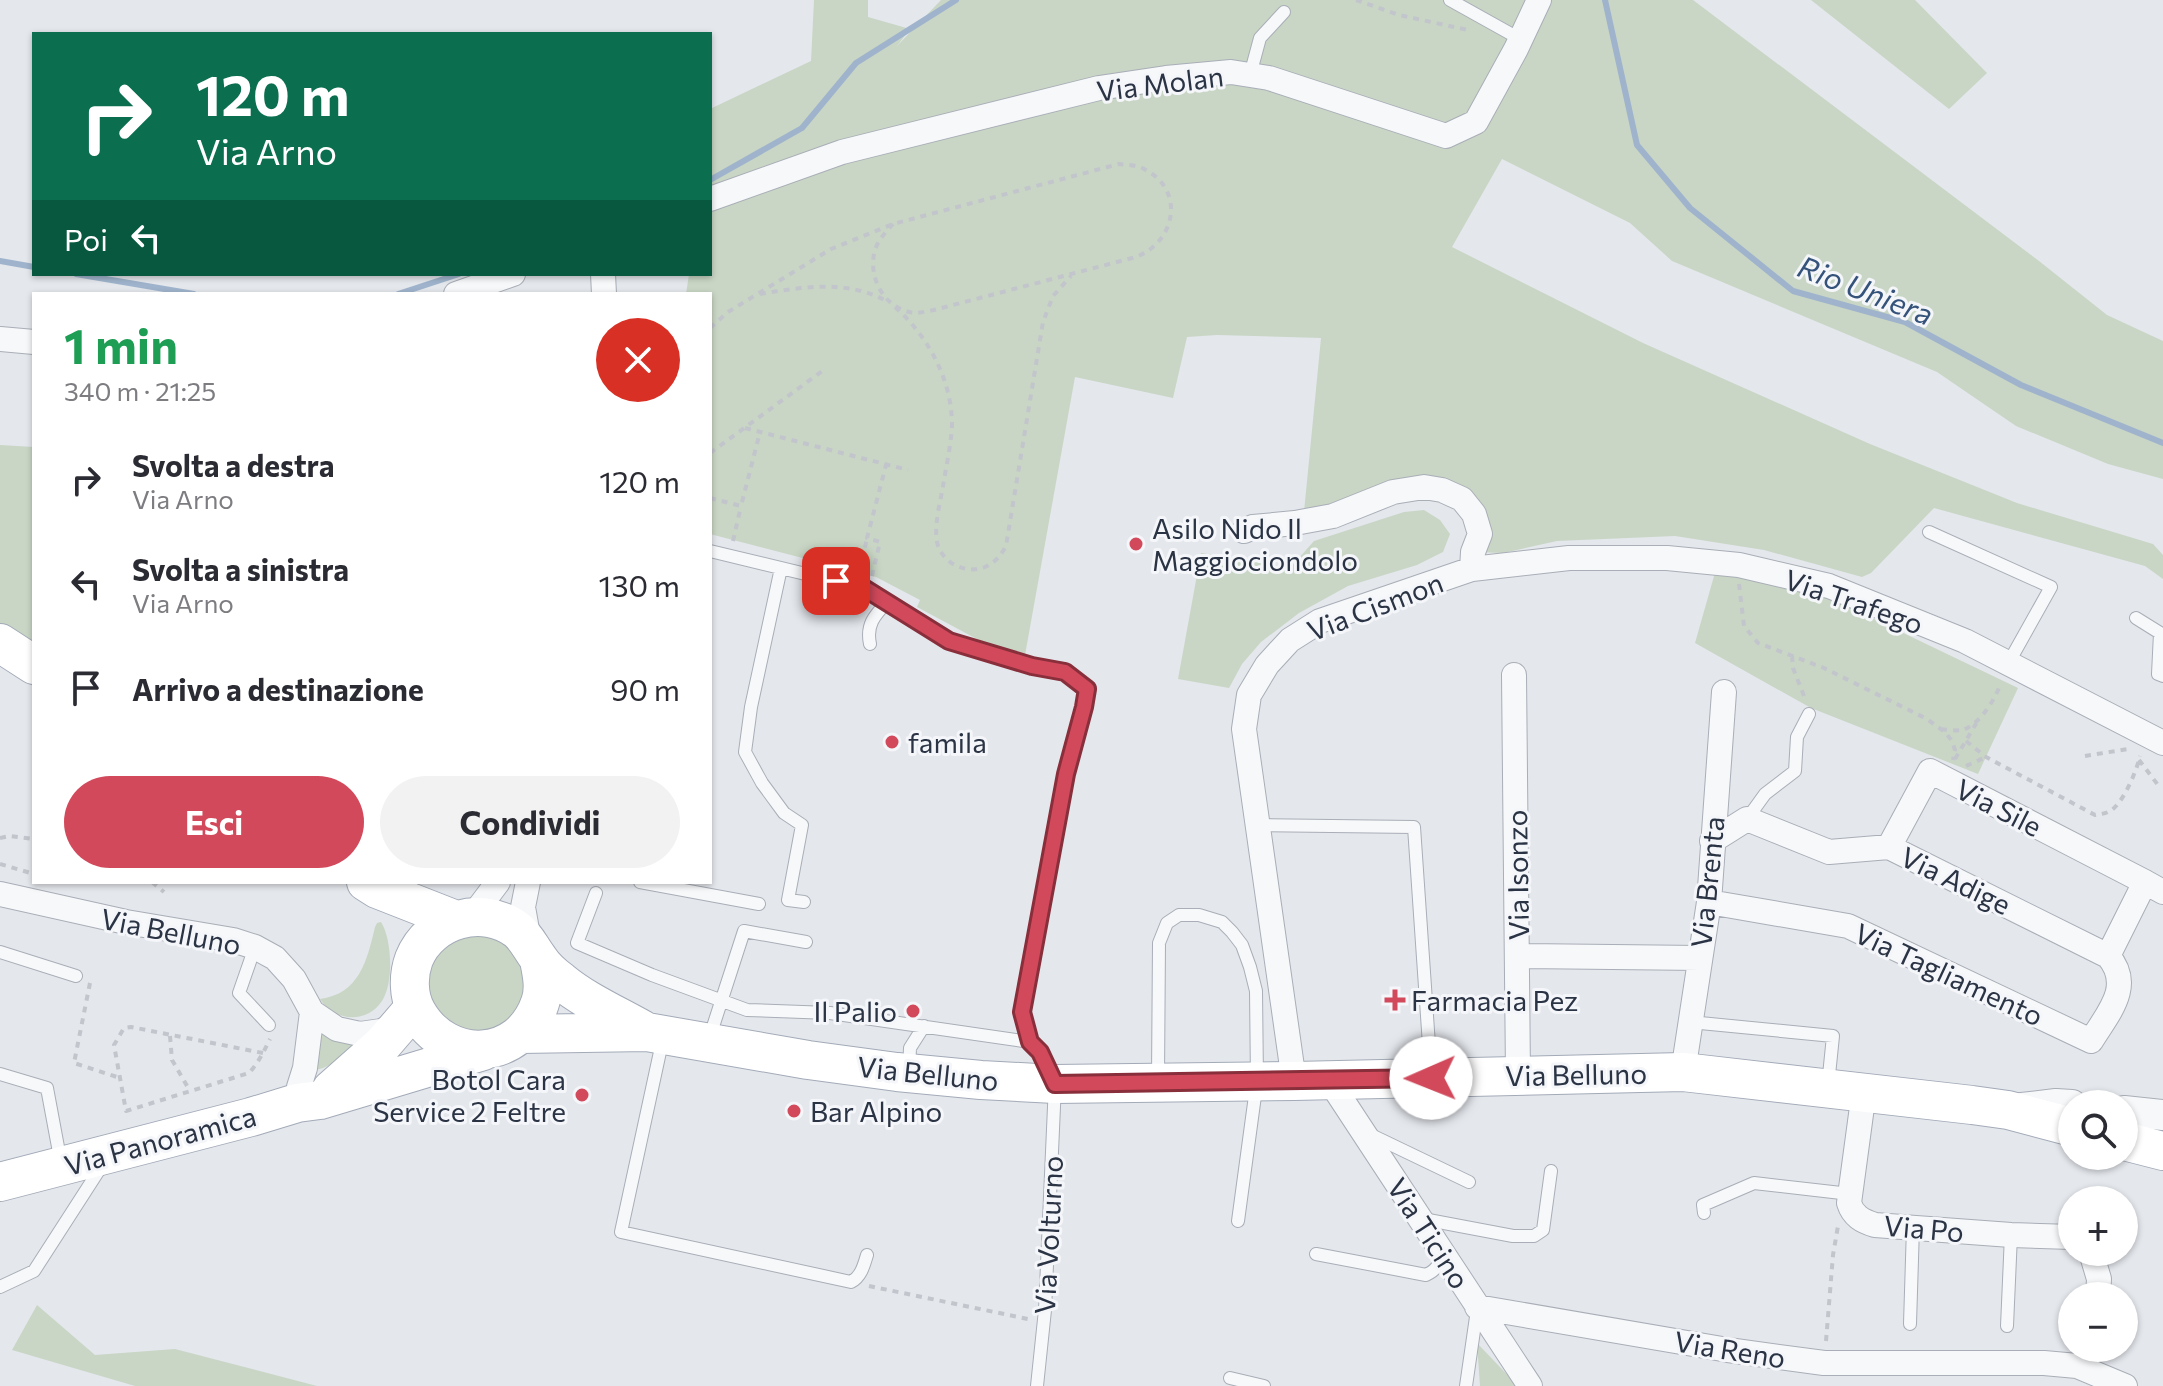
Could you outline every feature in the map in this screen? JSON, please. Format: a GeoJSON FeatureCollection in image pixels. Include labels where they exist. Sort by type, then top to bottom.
{"type":"FeatureCollection","features":[{"type":"Feature","properties":{"kind":"main road"},"geometry":{"type":"LineString","coordinates":[[0,643],[32,664]]}},
{"type":"Feature","properties":{"kind":"main road"},"geometry":{"type":"LineString","coordinates":[[371,885],[415,958]]}},
{"type":"Feature","properties":{"kind":"main road","name":"Via Belluno"},"geometry":{"type":"LineString","coordinates":[[371,885],[464,919],[478,917],[500,921],[517,930],[562,982],[655,1033]]}},
{"type":"Feature","properties":{"kind":"main road"},"geometry":{"type":"LineString","coordinates":[[408,1016],[410,974],[415,958],[425,941],[439,928],[464,919]]}},
{"type":"Feature","properties":{"kind":"main road"},"geometry":{"type":"LineString","coordinates":[[505,1041],[533,1019],[541,1000],[543,980],[535,952]]}},
{"type":"Feature","properties":{"kind":"main road","name":"Via Belluno"},"geometry":{"type":"LineString","coordinates":[[408,1016],[445,1042],[467,1049],[505,1041],[655,1033],[808,1060],[908,1073],[1055,1084],[1683,1072],[2008,1110],[2058,1123]]}},
{"type":"Feature","properties":{"kind":"main road","name":"Via Panoramica"},"geometry":{"type":"LineString","coordinates":[[309,1102],[357,1069],[408,1016]]}},
{"type":"Feature","properties":{"kind":"main road","name":"Via Panoramica"},"geometry":{"type":"LineString","coordinates":[[0,1182],[309,1102],[505,1041]]}},
{"type":"Feature","properties":{"kind":"main road"},"geometry":{"type":"LineString","coordinates":[[2138,1145],[2163,1151]]}},
{"type":"Feature","properties":{"kind":"street","name":"Via Molan"},"geometry":{"type":"LineString","coordinates":[[712,198],[842,152],[1099,88],[1231,72],[1269,78],[1446,136],[1476,122],[1539,0]]}},
{"type":"Feature","properties":{"kind":"street"},"geometry":{"type":"LineString","coordinates":[[462,292],[507,276]]}},
{"type":"Feature","properties":{"kind":"street"},"geometry":{"type":"LineString","coordinates":[[0,339],[32,342]]}},
{"type":"Feature","properties":{"kind":"street","name":"Via Cismon"},"geometry":{"type":"LineString","coordinates":[[1244,531],[1253,527],[1333,516],[1393,492],[1424,487],[1442,490],[1462,499],[1474,514],[1480,534],[1473,552],[1472,569],[1320,621],[1290,640],[1267,665],[1249,695],[1244,729],[1257,825],[1312,1081]]}},
{"type":"Feature","properties":{"kind":"street","name":"Via Trafego"},"geometry":{"type":"LineString","coordinates":[[1472,569],[1569,558],[1667,558],[1739,565],[1829,586],[2009,662],[2150,741]]}},
{"type":"Feature","properties":{"kind":"street","name":"Via Isonzo"},"geometry":{"type":"LineString","coordinates":[[1514,675],[1518,1075]]}},
{"type":"Feature","properties":{"kind":"street","name":"Via Brenta"},"geometry":{"type":"LineString","coordinates":[[1683,1072],[1709,902],[1724,692]]}},
{"type":"Feature","properties":{"kind":"street","name":"Via Sile"},"geometry":{"type":"LineString","coordinates":[[1889,847],[1930,771],[2154,887]]}},
{"type":"Feature","properties":{"kind":"street"},"geometry":{"type":"LineString","coordinates":[[1712,841],[1747,819]]}},
{"type":"Feature","properties":{"kind":"street","name":"Via Adige"},"geometry":{"type":"LineString","coordinates":[[1747,819],[1829,852],[1889,847],[2108,956]]}},
{"type":"Feature","properties":{"kind":"street"},"geometry":{"type":"LineString","coordinates":[[464,919],[496,884]]}},
{"type":"Feature","properties":{"kind":"street"},"geometry":{"type":"LineString","coordinates":[[528,884],[523,907],[535,952]]}},
{"type":"Feature","properties":{"kind":"street"},"geometry":{"type":"LineString","coordinates":[[2108,956],[2154,887]]}},
{"type":"Feature","properties":{"kind":"street","name":"Via Belluno"},"geometry":{"type":"LineString","coordinates":[[0,894],[255,947],[275,958],[294,979],[312,1012]]}},
{"type":"Feature","properties":{"kind":"street","name":"Via Tagliamento"},"geometry":{"type":"LineString","coordinates":[[1709,902],[1848,926],[2091,1041],[2119,992],[2121,982],[2119,972],[2108,956]]}},
{"type":"Feature","properties":{"kind":"street"},"geometry":{"type":"LineString","coordinates":[[1518,956],[1700,958]]}},
{"type":"Feature","properties":{"kind":"street"},"geometry":{"type":"LineString","coordinates":[[309,1102],[299,1087],[305,1068],[312,1012],[337,1029],[360,1034],[381,1031],[408,1016]]}},
{"type":"Feature","properties":{"kind":"street","name":"Via Ticino"},"geometry":{"type":"LineString","coordinates":[[1312,1081],[1362,1131],[1530,1386]]}},
{"type":"Feature","properties":{"kind":"street","name":"Via Po"},"geometry":{"type":"LineString","coordinates":[[1846,1090],[1853,1206],[1865,1222],[2058,1237]]}},
{"type":"Feature","properties":{"kind":"street"},"geometry":{"type":"LineString","coordinates":[[2008,1110],[2058,1104]]}},
{"type":"Feature","properties":{"kind":"street"},"geometry":{"type":"LineString","coordinates":[[2138,1112],[2163,1115]]}},
{"type":"Feature","properties":{"kind":"street","name":"Via Reno"},"geometry":{"type":"LineString","coordinates":[[1477,1307],[1728,1350],[1824,1363],[2044,1363],[2077,1366],[2125,1386]]}},
{"type":"Feature","properties":{"kind":"lane"},"geometry":{"type":"LineString","coordinates":[[1450,0],[1520,39]]}},
{"type":"Feature","properties":{"kind":"lane"},"geometry":{"type":"LineString","coordinates":[[1250,75],[1260,38],[1284,12]]}},
{"type":"Feature","properties":{"kind":"lane"},"geometry":{"type":"LineString","coordinates":[[1929,532],[2051,587],[2009,662]]}},
{"type":"Feature","properties":{"kind":"lane"},"geometry":{"type":"LineString","coordinates":[[712,551],[864,588],[949,641],[1032,666],[1065,672],[1087,689],[1066,774],[1022,1012],[1030,1042],[1040,1052],[1055,1084]]}},
{"type":"Feature","properties":{"kind":"lane"},"geometry":{"type":"LineString","coordinates":[[781,568],[751,707],[745,752],[784,813],[802,825],[788,900],[804,902]]}},
{"type":"Feature","properties":{"kind":"lane"},"geometry":{"type":"LineString","coordinates":[[870,644],[868,632],[873,617],[887,602]]}},
{"type":"Feature","properties":{"kind":"lane"},"geometry":{"type":"LineString","coordinates":[[2136,618],[2160,633],[2158,674],[2163,676]]}},
{"type":"Feature","properties":{"kind":"lane"},"geometry":{"type":"LineString","coordinates":[[1747,819],[1765,794],[1795,771],[1797,737],[1809,714]]}},
{"type":"Feature","properties":{"kind":"lane"},"geometry":{"type":"LineString","coordinates":[[1257,825],[1414,827],[1431,1078]]}},
{"type":"Feature","properties":{"kind":"lane"},"geometry":{"type":"LineString","coordinates":[[651,884],[759,904]]}},
{"type":"Feature","properties":{"kind":"lane"},"geometry":{"type":"LineString","coordinates":[[596,893],[577,943],[747,1010],[830,1013],[1030,1042]]}},
{"type":"Feature","properties":{"kind":"lane"},"geometry":{"type":"LineString","coordinates":[[1158,1083],[1159,943],[1167,923],[1179,915],[1199,915],[1222,922],[1242,945],[1256,991],[1257,1081],[1238,1221]]}},
{"type":"Feature","properties":{"kind":"lane"},"geometry":{"type":"LineString","coordinates":[[708,1042],[744,931],[806,942]]}},
{"type":"Feature","properties":{"kind":"lane"},"geometry":{"type":"LineString","coordinates":[[255,947],[239,993],[269,1025]]}},
{"type":"Feature","properties":{"kind":"lane"},"geometry":{"type":"LineString","coordinates":[[0,952],[76,976]]}},
{"type":"Feature","properties":{"kind":"lane"},"geometry":{"type":"LineString","coordinates":[[1690,1022],[1833,1036],[1846,1090]]}},
{"type":"Feature","properties":{"kind":"lane"},"geometry":{"type":"LineString","coordinates":[[908,1073],[910,1048],[924,1026]]}},
{"type":"Feature","properties":{"kind":"lane"},"geometry":{"type":"LineString","coordinates":[[655,1033],[621,1232],[851,1282],[862,1270],[867,1255]]}},
{"type":"Feature","properties":{"kind":"lane"},"geometry":{"type":"LineString","coordinates":[[0,1074],[47,1088],[61,1166]]}},
{"type":"Feature","properties":{"kind":"lane","name":"Via Volturno"},"geometry":{"type":"LineString","coordinates":[[1037,1386],[1044,1322],[1055,1084]]}},
{"type":"Feature","properties":{"kind":"lane"},"geometry":{"type":"LineString","coordinates":[[1362,1131],[1469,1182]]}},
{"type":"Feature","properties":{"kind":"lane"},"geometry":{"type":"LineString","coordinates":[[0,1287],[34,1271],[110,1154]]}},
{"type":"Feature","properties":{"kind":"lane"},"geometry":{"type":"LineString","coordinates":[[1419,1218],[1513,1236],[1534,1236],[1543,1230],[1551,1171]]}},
{"type":"Feature","properties":{"kind":"lane"},"geometry":{"type":"LineString","coordinates":[[1704,1213],[1703,1205],[1754,1183],[1853,1206]]}},
{"type":"Feature","properties":{"kind":"lane"},"geometry":{"type":"LineString","coordinates":[[1910,1324],[1913,1227]]}},
{"type":"Feature","properties":{"kind":"lane"},"geometry":{"type":"LineString","coordinates":[[2007,1326],[2011,1235]]}},
{"type":"Feature","properties":{"kind":"lane"},"geometry":{"type":"LineString","coordinates":[[1316,1254],[1426,1275],[1440,1263],[1441,1251]]}},
{"type":"Feature","properties":{"kind":"lane"},"geometry":{"type":"LineString","coordinates":[[1466,1386],[1477,1307]]}},
{"type":"Feature","properties":{"kind":"lane"},"geometry":{"type":"LineString","coordinates":[[1230,1378],[1264,1386]]}},
{"type":"Feature","properties":{"kind":"path"},"geometry":{"type":"LineString","coordinates":[[1356,0],[1399,15],[1475,32],[1498,26]]}},
{"type":"Feature","properties":{"kind":"path"},"geometry":{"type":"LineString","coordinates":[[712,326],[728,312],[757,294],[831,249],[893,224],[1119,164],[1144,169],[1162,183],[1171,211],[1168,230],[1156,247],[1136,257],[934,310],[914,313],[861,290],[840,287],[815,286],[757,294]]}},
{"type":"Feature","properties":{"kind":"path"},"geometry":{"type":"LineString","coordinates":[[893,224],[874,252],[873,265],[879,290],[907,317],[942,371],[952,425],[937,542],[941,554],[958,567],[977,569],[993,562],[1006,546],[1043,322],[1053,296],[1074,273]]}},
{"type":"Feature","properties":{"kind":"path"},"geometry":{"type":"LineString","coordinates":[[712,452],[825,369]]}},
{"type":"Feature","properties":{"kind":"path"},"geometry":{"type":"LineString","coordinates":[[745,428],[908,470]]}},
{"type":"Feature","properties":{"kind":"path"},"geometry":{"type":"LineString","coordinates":[[733,541],[760,432]]}},
{"type":"Feature","properties":{"kind":"path"},"geometry":{"type":"LineString","coordinates":[[859,574],[886,465]]}},
{"type":"Feature","properties":{"kind":"path"},"geometry":{"type":"LineString","coordinates":[[712,499],[741,506]]}},
{"type":"Feature","properties":{"kind":"path"},"geometry":{"type":"LineString","coordinates":[[867,538],[880,542],[871,578]]}},
{"type":"Feature","properties":{"kind":"path"},"geometry":{"type":"LineString","coordinates":[[1739,565],[1744,626],[1751,637],[1758,643],[1792,655],[1927,719],[1952,741],[1955,750],[1952,763],[1998,691],[2009,662]]}},
{"type":"Feature","properties":{"kind":"path"},"geometry":{"type":"LineString","coordinates":[[1792,655],[1793,668],[1809,714]]}},
{"type":"Feature","properties":{"kind":"path"},"geometry":{"type":"LineString","coordinates":[[1940,728],[1962,730],[1979,719]]}},
{"type":"Feature","properties":{"kind":"path"},"geometry":{"type":"LineString","coordinates":[[1966,741],[1986,757],[2095,815],[2110,812],[2118,805],[2150,741]]}},
{"type":"Feature","properties":{"kind":"path"},"geometry":{"type":"LineString","coordinates":[[2085,756],[2150,741]]}},
{"type":"Feature","properties":{"kind":"path"},"geometry":{"type":"LineString","coordinates":[[2139,760],[2158,785]]}},
{"type":"Feature","properties":{"kind":"path"},"geometry":{"type":"LineString","coordinates":[[0,838],[32,839]]}},
{"type":"Feature","properties":{"kind":"path"},"geometry":{"type":"LineString","coordinates":[[0,864],[32,873]]}},
{"type":"Feature","properties":{"kind":"path"},"geometry":{"type":"LineString","coordinates":[[154,884],[164,892]]}},
{"type":"Feature","properties":{"kind":"path"},"geometry":{"type":"LineString","coordinates":[[76,976],[90,983],[74,1063],[120,1078]]}},
{"type":"Feature","properties":{"kind":"path"},"geometry":{"type":"LineString","coordinates":[[263,1053],[131,1027],[124,1028],[114,1045],[126,1111],[249,1073],[263,1053],[270,1038],[269,1025]]}},
{"type":"Feature","properties":{"kind":"path"},"geometry":{"type":"LineString","coordinates":[[170,1036],[172,1060],[190,1091]]}},
{"type":"Feature","properties":{"kind":"path"},"geometry":{"type":"LineString","coordinates":[[1824,1363],[1837,1233],[1839,1224],[1853,1206]]}},
{"type":"Feature","properties":{"kind":"path"},"geometry":{"type":"LineString","coordinates":[[851,1282],[1044,1322]]}},
{"type":"Feature","properties":{"kind":"green space"},"geometry":{"type":"Polygon","coordinates":[[[814,0],[868,0],[868,17],[910,29],[897,46],[941,0],[1693,0],[2107,315],[2163,341],[2163,479],[2108,464],[2016,426],[1937,372],[1672,261],[1630,223],[1502,159],[1452,247],[1643,343],[1870,444],[2017,503],[2153,544],[2163,555],[2163,579],[2145,566],[1934,508],[1871,573],[1862,577],[1764,550],[1675,536],[1557,541],[1503,553],[1473,552],[1480,533],[1442,490],[1303,522],[1321,338],[1217,335],[1187,337],[1173,398],[1075,377],[1025,655],[988,645],[917,607],[920,600],[876,577],[712,535],[712,292],[686,292],[689,276],[712,276],[712,108],[811,61],[814,0]]]}},
{"type":"Feature","properties":{"kind":"green space"},"geometry":{"type":"Polygon","coordinates":[[[1811,0],[1915,0],[1987,73],[1949,109],[1811,0]]]}},
{"type":"Feature","properties":{"kind":"green space"},"geometry":{"type":"Polygon","coordinates":[[[0,445],[32,447],[32,650],[0,629],[0,445]]]}},
{"type":"Feature","properties":{"kind":"green space"},"geometry":{"type":"Polygon","coordinates":[[[1424,510],[1440,520],[1450,534],[1443,552],[1417,565],[1348,586],[1299,613],[1261,642],[1242,664],[1229,688],[1178,679],[1201,553],[1290,568],[1314,541],[1404,512],[1424,510]]]}},
{"type":"Feature","properties":{"kind":"green space"},"geometry":{"type":"Polygon","coordinates":[[[1716,569],[1822,594],[2018,688],[1978,774],[1811,708],[1695,643],[1716,569]]]}},
{"type":"Feature","properties":{"kind":"green space"},"geometry":{"type":"Polygon","coordinates":[[[381,922],[390,961],[382,1001],[368,1014],[359,1017],[333,1012],[320,999],[333,996],[352,983],[369,952],[375,927],[381,922]]]}},
{"type":"Feature","properties":{"kind":"green space"},"geometry":{"type":"Polygon","coordinates":[[[477,934],[496,938],[511,949],[522,964],[526,983],[522,1002],[511,1017],[496,1028],[477,1032],[458,1028],[443,1017],[432,1002],[428,983],[432,964],[443,949],[458,938],[477,934]]]}},
{"type":"Feature","properties":{"kind":"green space"},"geometry":{"type":"Polygon","coordinates":[[[316,1021],[365,1035],[336,1061],[316,1070],[316,1021]]]}},
{"type":"Feature","properties":{"kind":"green space"},"geometry":{"type":"Polygon","coordinates":[[[37,1305],[95,1355],[175,1349],[317,1386],[135,1386],[12,1350],[37,1305]]]}},
{"type":"Feature","properties":{"kind":"green space"},"geometry":{"type":"Polygon","coordinates":[[[1477,1343],[1518,1386],[1480,1386],[1477,1343]]]}},
{"type":"Feature","properties":{"kind":"waterway","name":"Rio Uniera"},"geometry":{"type":"LineString","coordinates":[[712,179],[802,128],[856,63],[956,0]]}},
{"type":"Feature","properties":{"kind":"waterway","name":"Rio Uniera"},"geometry":{"type":"LineString","coordinates":[[1605,0],[1637,145],[1690,208],[1793,291],[1905,322],[2021,385],[2163,443]]}},
{"type":"Feature","properties":{"kind":"waterway","name":"Rio Uniera"},"geometry":{"type":"LineString","coordinates":[[0,261],[32,267]]}},
{"type":"Feature","properties":{"kind":"waterway","name":"Rio Uniera"},"geometry":{"type":"LineString","coordinates":[[88,276],[182,292]]}},
{"type":"Feature","properties":{"kind":"waterway","name":"Rio Uniera"},"geometry":{"type":"LineString","coordinates":[[404,292],[453,276]]}},
{"type":"Feature","properties":{"kind":"place","name":"Asilo Nido Il Maggiociondolo"},"geometry":{"type":"Point","coordinates":[1136,544]}},
{"type":"Feature","properties":{"kind":"place","name":"famila"},"geometry":{"type":"Point","coordinates":[892,742]}},
{"type":"Feature","properties":{"kind":"place","name":"Farmacia Pez"},"geometry":{"type":"Point","coordinates":[1395,1000]}},
{"type":"Feature","properties":{"kind":"place","name":"Il Palio"},"geometry":{"type":"Point","coordinates":[913,1011]}},
{"type":"Feature","properties":{"kind":"place","name":"Botol Cara Service 2 Feltre"},"geometry":{"type":"Point","coordinates":[582,1095]}},
{"type":"Feature","properties":{"kind":"place","name":"Bar Alpino"},"geometry":{"type":"Point","coordinates":[794,1111]}},
{"type":"Feature","properties":{"kind":"route"},"geometry":{"type":"LineString","coordinates":[[836,581],[864,588],[949,641],[1032,666],[1065,672],[1087,689],[1066,774],[1022,1012],[1030,1042],[1040,1052],[1055,1084],[1431,1078]]}}]}
